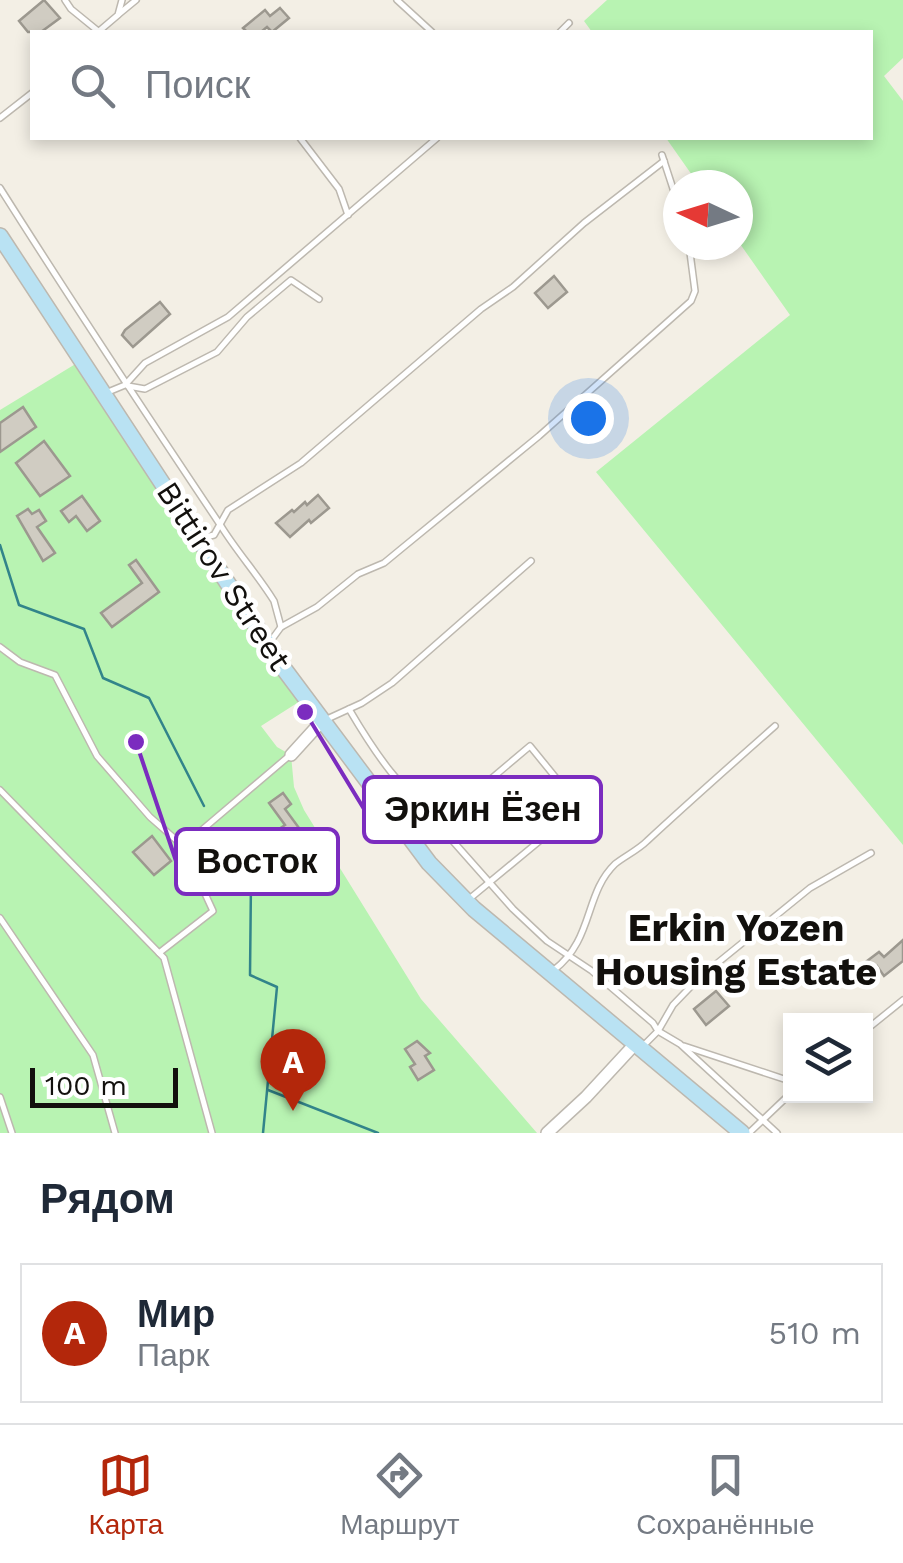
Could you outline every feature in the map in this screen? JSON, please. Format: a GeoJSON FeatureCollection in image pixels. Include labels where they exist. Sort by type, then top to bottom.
{"type":"FeatureCollection","features":[{"type":"Feature","properties":{"kind":"street","name":"Bittirov Street"},"geometry":{"type":"LineString","coordinates":[[0,236],[267,644],[410,840],[466,902],[746,1133]]}},
{"type":"Feature","properties":{"kind":"street"},"geometry":{"type":"LineString","coordinates":[[290,755],[322,722]]}},
{"type":"Feature","properties":{"kind":"street"},"geometry":{"type":"LineString","coordinates":[[547,1133],[638,1046]]}},
{"type":"Feature","properties":{"kind":"lane"},"geometry":{"type":"LineString","coordinates":[[65,0],[70,10],[95,30]]}},
{"type":"Feature","properties":{"kind":"lane"},"geometry":{"type":"LineString","coordinates":[[118,15],[122,0]]}},
{"type":"Feature","properties":{"kind":"lane"},"geometry":{"type":"LineString","coordinates":[[100,30],[136,0]]}},
{"type":"Feature","properties":{"kind":"lane"},"geometry":{"type":"LineString","coordinates":[[396,0],[430,30]]}},
{"type":"Feature","properties":{"kind":"lane"},"geometry":{"type":"LineString","coordinates":[[562,30],[569,23]]}},
{"type":"Feature","properties":{"kind":"lane"},"geometry":{"type":"LineString","coordinates":[[0,118],[30,96]]}},
{"type":"Feature","properties":{"kind":"lane"},"geometry":{"type":"LineString","coordinates":[[302,140],[339,189],[348,215]]}},
{"type":"Feature","properties":{"kind":"lane"},"geometry":{"type":"LineString","coordinates":[[105,394],[125,385],[145,364],[228,318],[436,140]]}},
{"type":"Feature","properties":{"kind":"lane"},"geometry":{"type":"LineString","coordinates":[[200,539],[214,535],[228,510],[301,463],[663,158],[667,170]]}},
{"type":"Feature","properties":{"kind":"lane"},"geometry":{"type":"LineString","coordinates":[[0,188],[45,263],[98,336],[125,385],[274,600],[281,627]]}},
{"type":"Feature","properties":{"kind":"lane"},"geometry":{"type":"LineString","coordinates":[[267,644],[281,627],[317,607],[358,574],[384,563],[539,436],[691,301],[695,291],[691,260]]}},
{"type":"Feature","properties":{"kind":"lane"},"geometry":{"type":"LineString","coordinates":[[125,385],[145,389],[217,352],[247,317],[291,280],[318,299]]}},
{"type":"Feature","properties":{"kind":"lane"},"geometry":{"type":"LineString","coordinates":[[322,722],[392,683],[531,560]]}},
{"type":"Feature","properties":{"kind":"lane"},"geometry":{"type":"LineString","coordinates":[[0,647],[20,662],[55,675],[97,756],[150,817],[183,846],[212,911],[159,953]]}},
{"type":"Feature","properties":{"kind":"lane"},"geometry":{"type":"LineString","coordinates":[[349,709],[381,758],[420,803],[446,816]]}},
{"type":"Feature","properties":{"kind":"lane"},"geometry":{"type":"LineString","coordinates":[[550,973],[571,957],[585,930],[600,884],[615,865],[775,726]]}},
{"type":"Feature","properties":{"kind":"lane"},"geometry":{"type":"LineString","coordinates":[[466,902],[490,882],[560,824],[571,808],[565,789],[530,746],[446,816],[443,830],[490,882],[547,941],[623,996],[653,1022],[658,1032],[680,1044],[783,1079]]}},
{"type":"Feature","properties":{"kind":"lane"},"geometry":{"type":"LineString","coordinates":[[183,846],[290,755]]}},
{"type":"Feature","properties":{"kind":"lane"},"geometry":{"type":"LineString","coordinates":[[0,790],[164,958],[212,1133]]}},
{"type":"Feature","properties":{"kind":"lane"},"geometry":{"type":"LineString","coordinates":[[638,1046],[658,1032],[673,1004],[699,978],[810,888],[871,854]]}},
{"type":"Feature","properties":{"kind":"lane"},"geometry":{"type":"LineString","coordinates":[[0,918],[94,1055],[115,1133]]}},
{"type":"Feature","properties":{"kind":"lane"},"geometry":{"type":"LineString","coordinates":[[873,1024],[903,1000]]}},
{"type":"Feature","properties":{"kind":"lane"},"geometry":{"type":"LineString","coordinates":[[680,1044],[777,1133]]}},
{"type":"Feature","properties":{"kind":"lane"},"geometry":{"type":"LineString","coordinates":[[0,1097],[12,1133]]}},
{"type":"Feature","properties":{"kind":"lane"},"geometry":{"type":"LineString","coordinates":[[746,1133],[783,1101]]}},
{"type":"Feature","properties":{"kind":"green space"},"geometry":{"type":"Polygon","coordinates":[[[607,0],[903,0],[903,58],[884,76],[903,101],[903,845],[596,472],[790,315],[751,260],[753,170],[688,170],[667,140],[873,140],[873,30],[591,30],[584,21],[607,0]]]}},
{"type":"Feature","properties":{"kind":"green space"},"geometry":{"type":"Polygon","coordinates":[[[82,360],[305,698],[261,726],[277,747],[291,755],[294,787],[304,810],[421,999],[537,1133],[0,1133],[0,410],[82,360]]]}},
{"type":"Feature","properties":{"kind":"building"},"geometry":{"type":"Polygon","coordinates":[[[44,0],[60,18],[44,30],[30,32],[19,21],[44,0]]]}},
{"type":"Feature","properties":{"kind":"building"},"geometry":{"type":"Polygon","coordinates":[[[280,8],[289,18],[274,30],[243,28],[265,10],[270,16],[280,8]]]}},
{"type":"Feature","properties":{"kind":"building"},"geometry":{"type":"Polygon","coordinates":[[[554,276],[567,292],[548,308],[535,293],[554,276]]]}},
{"type":"Feature","properties":{"kind":"building"},"geometry":{"type":"Polygon","coordinates":[[[160,302],[170,314],[133,347],[122,335],[125,330],[160,302]]]}},
{"type":"Feature","properties":{"kind":"building"},"geometry":{"type":"Polygon","coordinates":[[[23,407],[36,427],[0,452],[0,423],[23,407]]]}},
{"type":"Feature","properties":{"kind":"building"},"geometry":{"type":"Polygon","coordinates":[[[44,441],[70,476],[40,496],[16,463],[44,441]]]}},
{"type":"Feature","properties":{"kind":"building"},"geometry":{"type":"Polygon","coordinates":[[[318,495],[329,508],[290,537],[276,523],[305,502],[307,505],[318,495]]]}},
{"type":"Feature","properties":{"kind":"building"},"geometry":{"type":"Polygon","coordinates":[[[82,496],[100,521],[87,531],[76,516],[69,522],[61,511],[82,496]]]}},
{"type":"Feature","properties":{"kind":"building"},"geometry":{"type":"Polygon","coordinates":[[[28,509],[32,514],[39,510],[46,521],[37,527],[55,553],[43,561],[17,516],[28,509]]]}},
{"type":"Feature","properties":{"kind":"building"},"geometry":{"type":"Polygon","coordinates":[[[136,560],[159,592],[112,627],[101,613],[142,583],[129,565],[136,560]]]}},
{"type":"Feature","properties":{"kind":"building"},"geometry":{"type":"Polygon","coordinates":[[[283,793],[291,804],[285,809],[299,828],[286,838],[279,829],[285,825],[269,803],[283,793]]]}},
{"type":"Feature","properties":{"kind":"building"},"geometry":{"type":"Polygon","coordinates":[[[152,836],[171,861],[154,875],[133,852],[152,836]]]}},
{"type":"Feature","properties":{"kind":"building"},"geometry":{"type":"Polygon","coordinates":[[[903,940],[903,961],[884,976],[877,966],[873,969],[867,961],[879,952],[884,957],[903,940]]]}},
{"type":"Feature","properties":{"kind":"building"},"geometry":{"type":"Polygon","coordinates":[[[716,991],[729,1006],[706,1025],[694,1009],[716,991]]]}},
{"type":"Feature","properties":{"kind":"building"},"geometry":{"type":"Polygon","coordinates":[[[417,1041],[430,1053],[425,1056],[434,1070],[418,1080],[410,1067],[415,1064],[405,1049],[417,1041]]]}},
{"type":"Feature","properties":{"kind":"waterway"},"geometry":{"type":"LineString","coordinates":[[0,545],[19,605],[84,629],[103,678],[149,698],[204,806]]}},
{"type":"Feature","properties":{"kind":"waterway"},"geometry":{"type":"LineString","coordinates":[[226,834],[232,857],[251,880],[250,975],[277,987],[263,1133]]}},
{"type":"Feature","properties":{"kind":"waterway"},"geometry":{"type":"LineString","coordinates":[[268,1090],[378,1133]]}},
{"type":"Feature","properties":{"kind":"place","name":"Эркин Ёзен"},"geometry":{"type":"Point","coordinates":[305,712]}},
{"type":"Feature","properties":{"kind":"place","name":"Восток"},"geometry":{"type":"Point","coordinates":[136,742]}},
{"type":"Feature","properties":{"kind":"place","name":"Мир"},"geometry":{"type":"Point","coordinates":[293,1111]}},
{"type":"Feature","properties":{"kind":"district","name":"Erkin Yozen Housing Estate"},"geometry":{"type":"Point","coordinates":[736,950]}}]}
